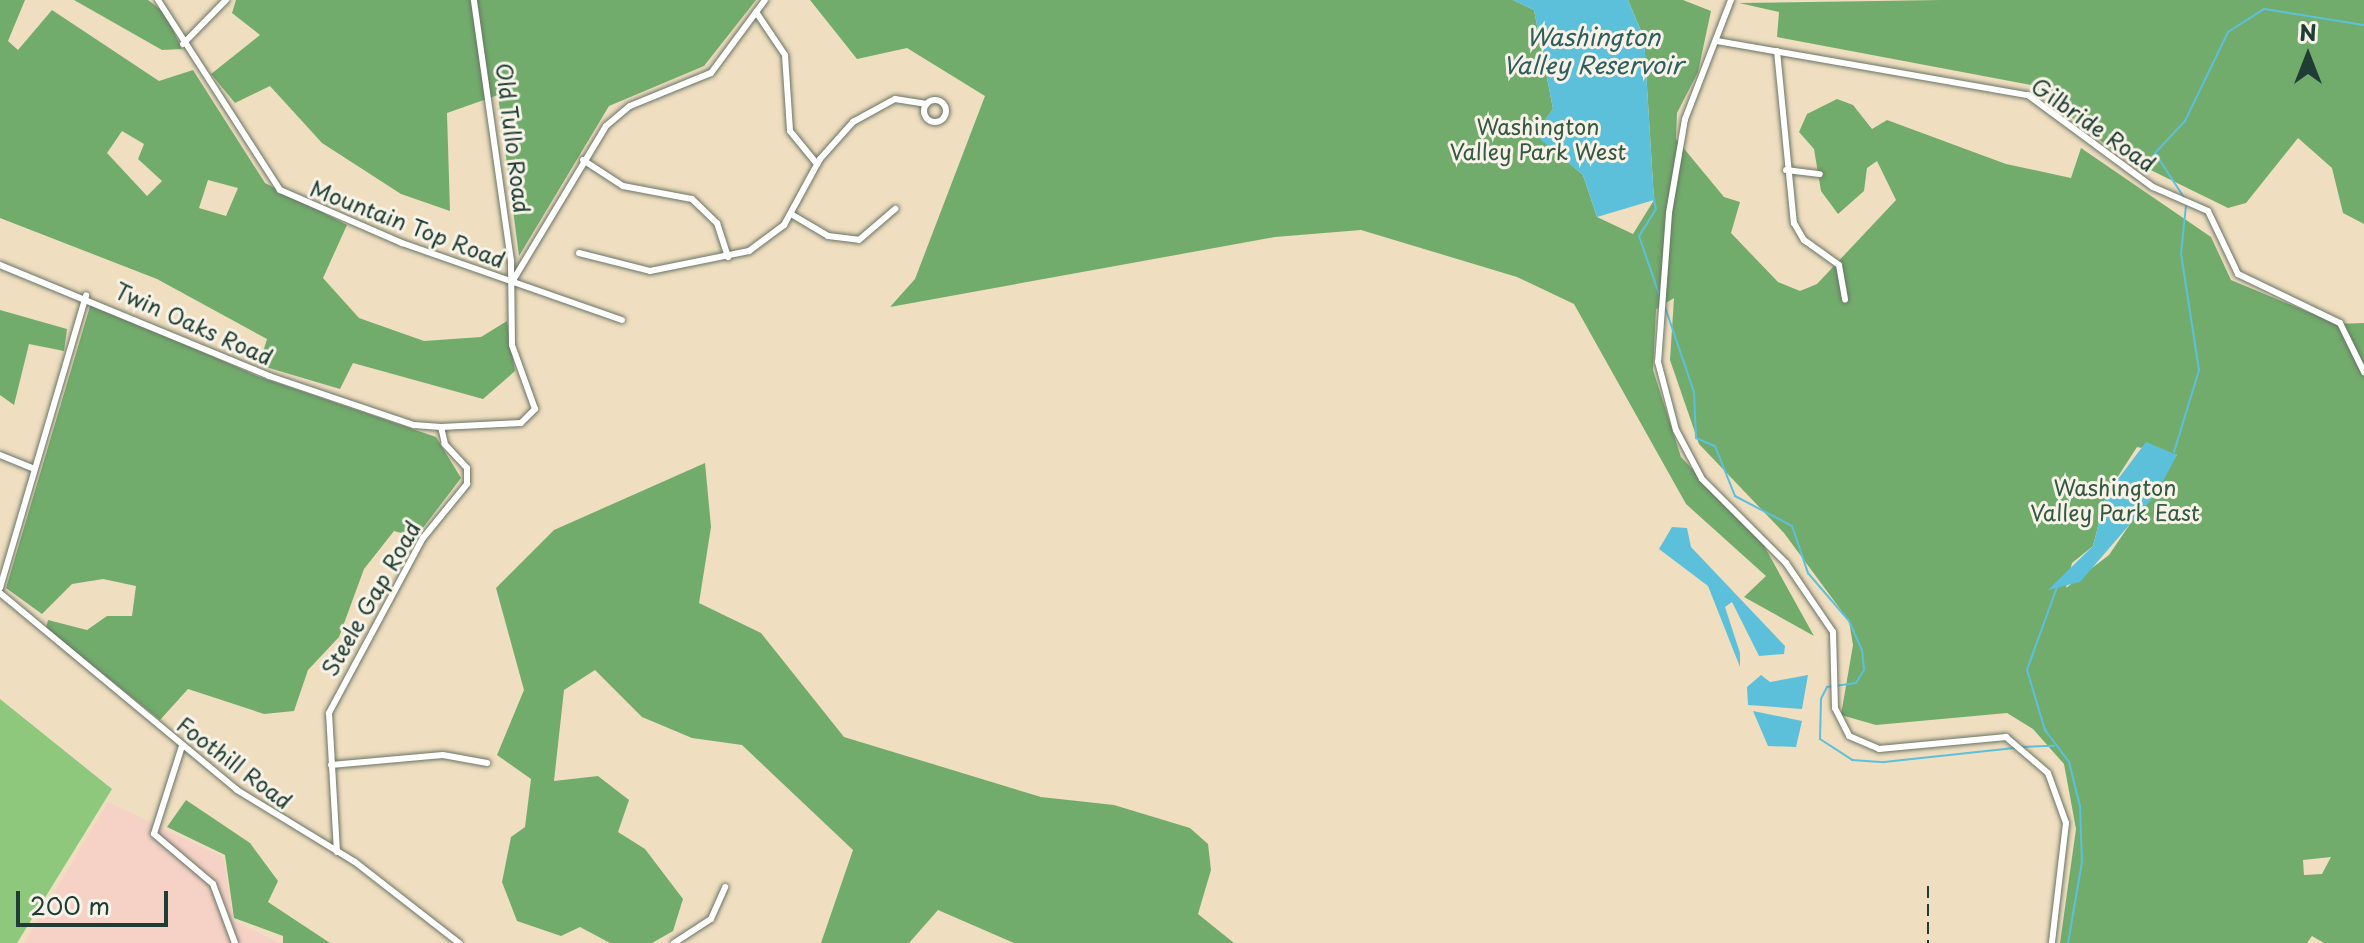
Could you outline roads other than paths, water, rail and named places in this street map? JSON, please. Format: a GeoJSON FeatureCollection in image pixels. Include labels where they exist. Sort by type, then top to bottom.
{"type":"FeatureCollection","features":[{"type":"Feature","properties":{"kind":"street","name":"Mountain Top Road"},"geometry":{"type":"LineString","coordinates":[[158,0],[183,44],[280,190],[512,282],[622,320]]}},
{"type":"Feature","properties":{"kind":"street"},"geometry":{"type":"LineString","coordinates":[[183,44],[226,0]]}},
{"type":"Feature","properties":{"kind":"street","name":"Old Tullo Road"},"geometry":{"type":"LineString","coordinates":[[474,0],[512,282]]}},
{"type":"Feature","properties":{"kind":"street"},"geometry":{"type":"LineString","coordinates":[[441,427],[533,417],[534,393],[514,353],[512,282],[583,160],[618,114],[711,73],[765,0]]}},
{"type":"Feature","properties":{"kind":"street"},"geometry":{"type":"LineString","coordinates":[[1731,0],[1681,133],[1660,374],[1685,454],[1713,493],[1786,563],[1830,626],[1836,679],[1834,697],[1846,733],[1872,748],[1988,735],[2020,744],[2053,780],[2066,813],[2052,943]]}},
{"type":"Feature","properties":{"kind":"street"},"geometry":{"type":"LineString","coordinates":[[756,12],[785,55],[790,131],[817,164]]}},
{"type":"Feature","properties":{"kind":"street","name":"Gilbride Road"},"geometry":{"type":"LineString","coordinates":[[1717,41],[2015,90],[2175,196],[2208,211],[2251,285],[2345,327],[2364,372]]}},
{"type":"Feature","properties":{"kind":"street"},"geometry":{"type":"LineString","coordinates":[[1777,51],[1786,170],[1798,232],[1839,265],[1845,299]]}},
{"type":"Feature","properties":{"kind":"street"},"geometry":{"type":"LineString","coordinates":[[579,253],[636,271],[728,257],[763,244],[791,214],[817,164],[871,109],[905,98],[927,104]]}},
{"type":"Feature","properties":{"kind":"street"},"geometry":{"type":"LineString","coordinates":[[583,160],[616,184],[692,199],[717,223],[728,257]]}},
{"type":"Feature","properties":{"kind":"street"},"geometry":{"type":"LineString","coordinates":[[1786,170],[1820,174]]}},
{"type":"Feature","properties":{"kind":"street"},"geometry":{"type":"LineString","coordinates":[[791,214],[828,236],[859,240],[895,209]]}},
{"type":"Feature","properties":{"kind":"street"},"geometry":{"type":"LineString","coordinates":[[0,265],[86,295]]}},
{"type":"Feature","properties":{"kind":"street","name":"Twin Oaks Road"},"geometry":{"type":"LineString","coordinates":[[0,591],[86,295],[269,376],[414,425],[441,427]]}},
{"type":"Feature","properties":{"kind":"street","name":"Steele Gap Road"},"geometry":{"type":"LineString","coordinates":[[337,852],[331,765],[333,702],[423,538],[467,484],[467,468],[445,444],[441,427]]}},
{"type":"Feature","properties":{"kind":"street"},"geometry":{"type":"LineString","coordinates":[[0,455],[34,469]]}},
{"type":"Feature","properties":{"kind":"street","name":"Foothill Road"},"geometry":{"type":"LineString","coordinates":[[0,591],[237,790],[337,852],[449,940],[459,943]]}},
{"type":"Feature","properties":{"kind":"street"},"geometry":{"type":"LineString","coordinates":[[182,746],[165,793],[156,839],[213,884],[235,943]]}},
{"type":"Feature","properties":{"kind":"street"},"geometry":{"type":"LineString","coordinates":[[331,765],[443,755],[487,763]]}},
{"type":"Feature","properties":{"kind":"street"},"geometry":{"type":"LineString","coordinates":[[674,943],[711,919],[725,887]]}},
{"type":"Feature","properties":{"kind":"water","name":"Washington Valley Reservoir"},"geometry":{"type":"Polygon","coordinates":[[[1513,0],[1628,0],[1644,38],[1654,200],[1597,217],[1583,175],[1534,134],[1553,109],[1534,10],[1513,0]]]}},
{"type":"Feature","properties":{"kind":"water"},"geometry":{"type":"Polygon","coordinates":[[[2146,442],[2177,455],[2156,494],[2080,582],[2048,590],[2093,546],[2106,495],[2146,442]]]}},
{"type":"Feature","properties":{"kind":"water"},"geometry":{"type":"Polygon","coordinates":[[[1672,527],[1687,528],[1691,547],[1785,646],[1784,654],[1759,656],[1732,602],[1725,607],[1740,653],[1740,667],[1708,586],[1659,549],[1672,527]]]}},
{"type":"Feature","properties":{"kind":"water"},"geometry":{"type":"Polygon","coordinates":[[[1761,675],[1770,682],[1808,675],[1802,709],[1748,705],[1747,687],[1761,675]]]}},
{"type":"Feature","properties":{"kind":"water"},"geometry":{"type":"Polygon","coordinates":[[[1753,711],[1802,721],[1796,747],[1768,746],[1753,711]]]}},
{"type":"Feature","properties":{"kind":"waterway"},"geometry":{"type":"LineString","coordinates":[[2185,199],[2155,153],[2185,121],[2228,32],[2264,9],[2364,25]]}},
{"type":"Feature","properties":{"kind":"waterway"},"geometry":{"type":"LineString","coordinates":[[1653,195],[1656,209],[1639,236],[1660,297]]}},
{"type":"Feature","properties":{"kind":"waterway"},"geometry":{"type":"LineString","coordinates":[[2174,452],[2199,370],[2181,254],[2186,206]]}},
{"type":"Feature","properties":{"kind":"waterway"},"geometry":{"type":"LineString","coordinates":[[1665,307],[1694,392],[1696,438],[1715,446],[1735,496],[1792,526],[1808,573],[1849,621],[1862,650],[1864,670],[1856,683],[1827,687],[1821,699],[1820,739],[1852,760],[1884,762],[2014,748]]}},
{"type":"Feature","properties":{"kind":"waterway"},"geometry":{"type":"LineString","coordinates":[[2057,587],[2027,670],[2045,730],[2069,762],[2080,806],[2082,862],[2068,943]]}},
{"type":"Feature","properties":{"kind":"waterway"},"geometry":{"type":"LineString","coordinates":[[2021,747],[2054,746]]}},
{"type":"Feature","properties":{"kind":"railway"},"geometry":{"type":"LineString","coordinates":[[1928,886],[1928,943]]}},
{"type":"Feature","properties":{"kind":"park label","name":"Washington Valley Park West"},"geometry":{"type":"Point","coordinates":[1538,138]}},
{"type":"Feature","properties":{"kind":"park label","name":"Washington Valley Park East"},"geometry":{"type":"Point","coordinates":[2115,498]}}]}
